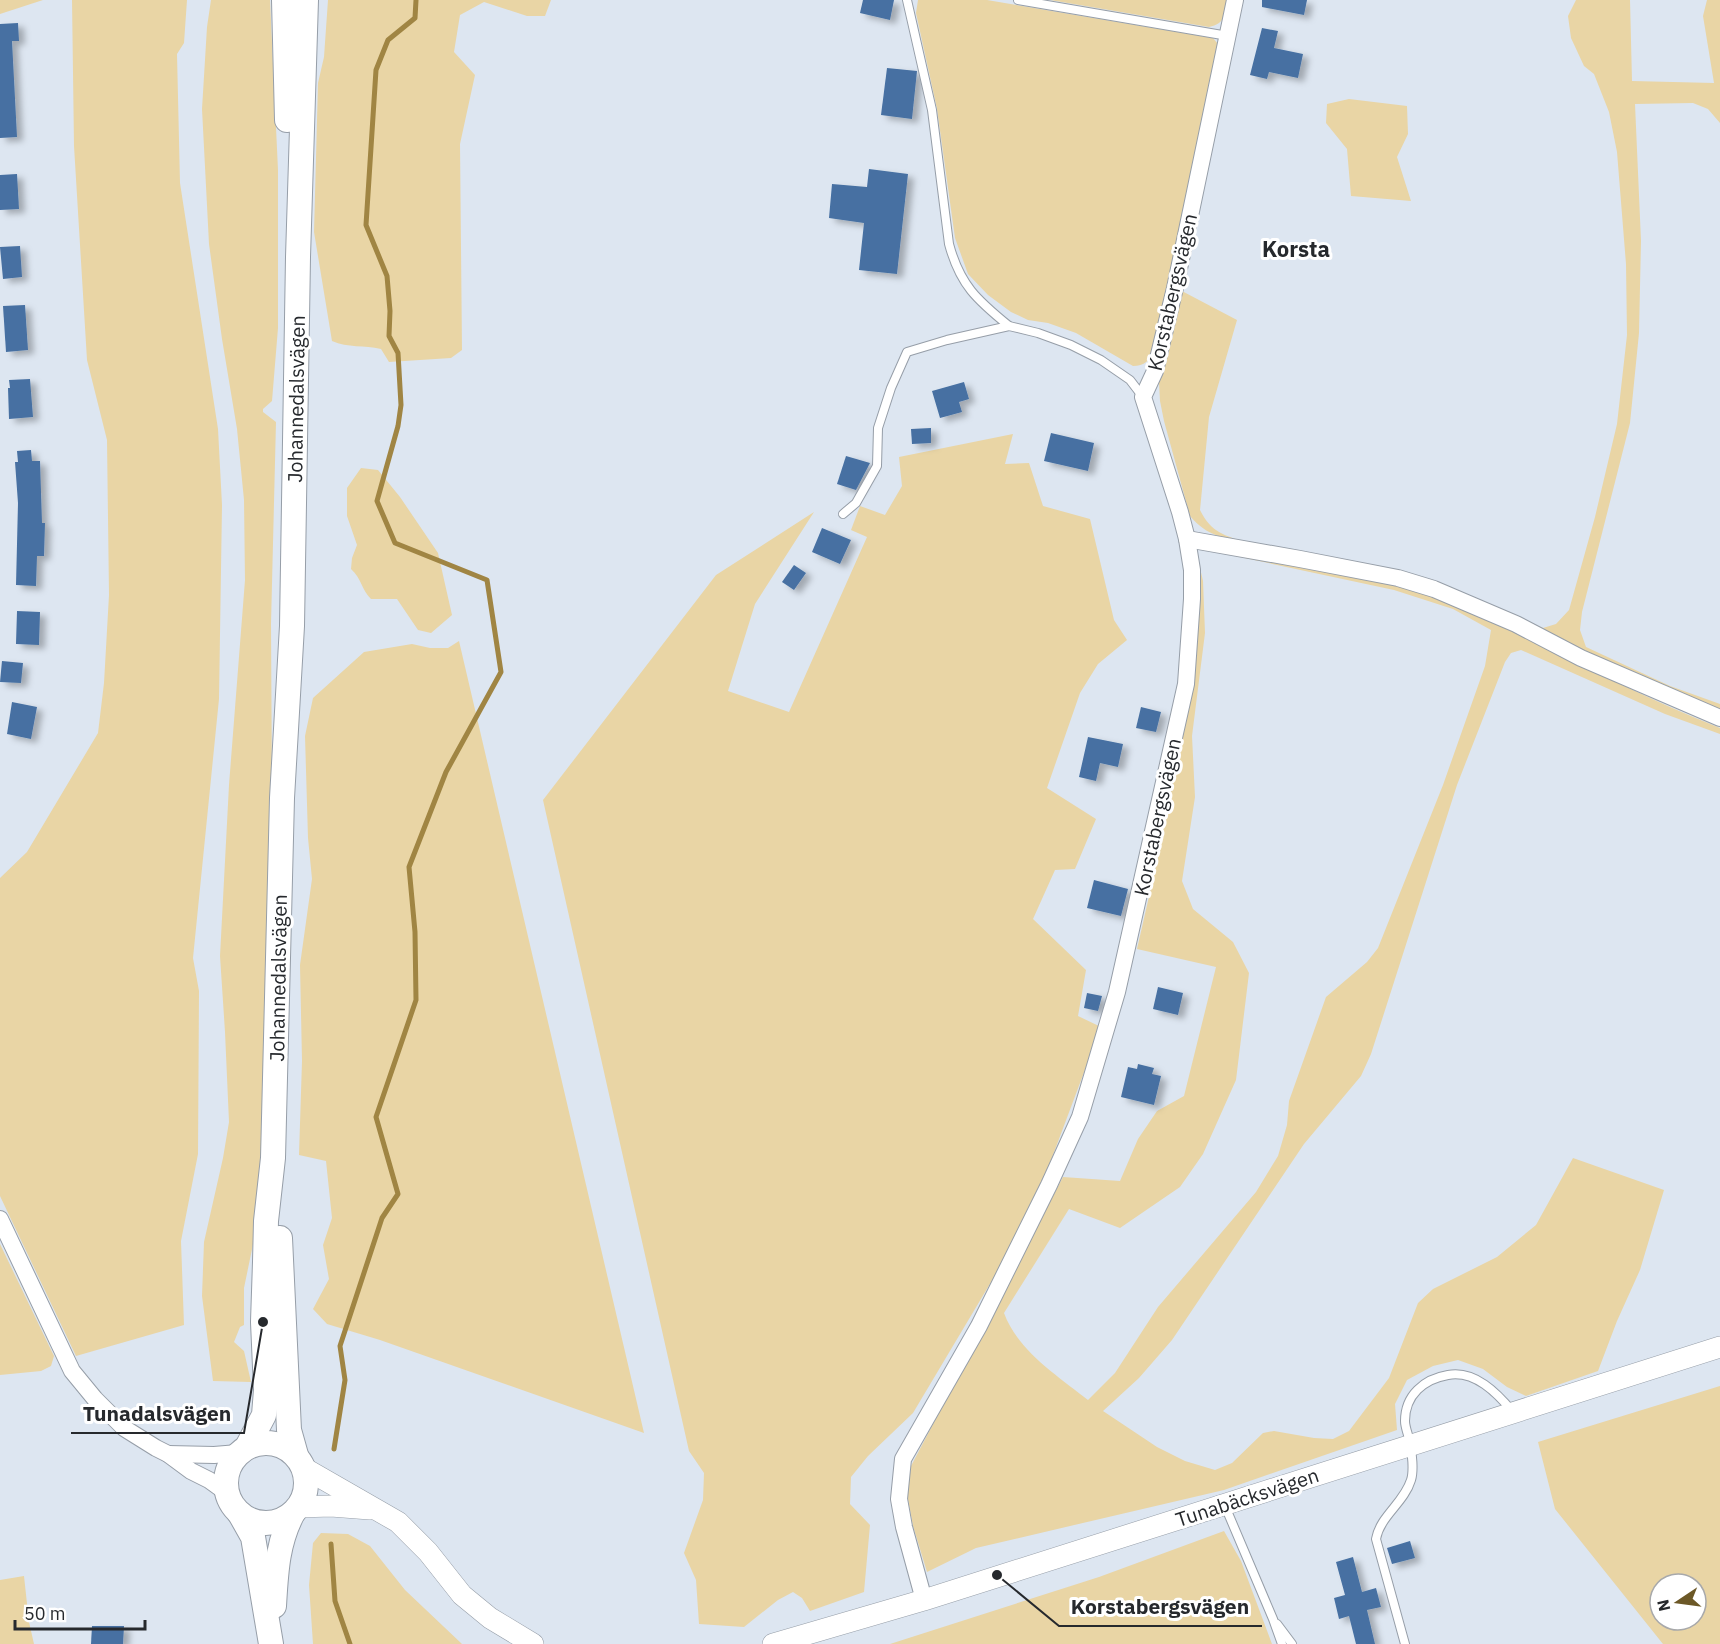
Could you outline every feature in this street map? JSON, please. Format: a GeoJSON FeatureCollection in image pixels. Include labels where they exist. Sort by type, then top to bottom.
{"type":"FeatureCollection","features":[{"type":"Feature","properties":{"kind":"main road","name":"Johannedalsvägen"},"geometry":{"type":"LineString","coordinates":[[282,798],[279,626],[288,253],[284,0]]}},
{"type":"Feature","properties":{"kind":"main road","name":"Johannedalsvägen"},"geometry":{"type":"LineString","coordinates":[[243,1450],[264,1415],[266,1390],[263,1322],[264,1262],[273,1158],[282,798],[292,626],[298,257],[306,0]]}},
{"type":"Feature","properties":{"kind":"main road","name":"Johannedalsvägen"},"geometry":{"type":"LineString","coordinates":[[273,1158],[280,1208],[289,1430],[300,1461]]}},
{"type":"Feature","properties":{"kind":"main road"},"geometry":{"type":"LineString","coordinates":[[259,1443],[275,1443],[290,1449],[300,1461],[307,1483],[306,1493],[281,1538],[277,1556],[272,1644],[253,1537],[227,1493],[226,1479],[228,1468],[243,1450],[259,1443]]}},
{"type":"Feature","properties":{"kind":"main road"},"geometry":{"type":"LineString","coordinates":[[240,1514],[249,1520],[268,1523],[282,1520],[296,1510]]}},
{"type":"Feature","properties":{"kind":"street","name":"Korstabergsvägen"},"geometry":{"type":"LineString","coordinates":[[924,1600],[898,1499],[903,1459],[978,1326],[1049,1185],[1080,1117],[1118,992],[1186,684],[1192,570],[1187,539],[1143,397],[1155,371],[1175,288],[1235,0]]}},
{"type":"Feature","properties":{"kind":"street"},"geometry":{"type":"LineString","coordinates":[[1187,539],[1310,561],[1398,579],[1434,589],[1516,624],[1581,658],[1720,718]]}},
{"type":"Feature","properties":{"kind":"street"},"geometry":{"type":"LineString","coordinates":[[0,1219],[72,1371],[94,1399],[124,1428],[227,1493]]}},
{"type":"Feature","properties":{"kind":"street","name":"Tunabäcksvägen"},"geometry":{"type":"LineString","coordinates":[[773,1644],[924,1600],[1720,1347]]}},
{"type":"Feature","properties":{"kind":"street"},"geometry":{"type":"LineString","coordinates":[[168,1454],[214,1455],[243,1450]]}},
{"type":"Feature","properties":{"kind":"street"},"geometry":{"type":"LineString","coordinates":[[300,1461],[398,1522],[412,1534],[462,1595],[490,1618],[533,1644]]}},
{"type":"Feature","properties":{"kind":"street"},"geometry":{"type":"LineString","coordinates":[[296,1510],[331,1506],[374,1509]]}},
{"type":"Feature","properties":{"kind":"lane"},"geometry":{"type":"LineString","coordinates":[[907,0],[932,110],[954,264],[972,294],[1010,326],[1071,345],[1101,360],[1130,380],[1143,397]]}},
{"type":"Feature","properties":{"kind":"lane"},"geometry":{"type":"LineString","coordinates":[[1018,0],[1228,36]]}},
{"type":"Feature","properties":{"kind":"lane"},"geometry":{"type":"LineString","coordinates":[[843,514],[856,503],[877,466],[878,428],[891,388],[908,352],[947,340],[1010,326]]}},
{"type":"Feature","properties":{"kind":"lane"},"geometry":{"type":"LineString","coordinates":[[1405,1644],[1376,1539],[1378,1528],[1405,1493],[1412,1478],[1411,1445],[1405,1422],[1408,1402],[1419,1387],[1437,1377],[1456,1373],[1474,1379],[1495,1391],[1513,1412]]}},
{"type":"Feature","properties":{"kind":"lane"},"geometry":{"type":"LineString","coordinates":[[1224,1504],[1274,1619],[1282,1644]]}},
{"type":"Feature","properties":{"kind":"lane"},"geometry":{"type":"LineString","coordinates":[[1274,1619],[1292,1644]]}},
{"type":"Feature","properties":{"kind":"shaded area"},"geometry":{"type":"Polygon","coordinates":[[[0,0],[43,0],[0,14],[0,0]]]}},
{"type":"Feature","properties":{"kind":"shaded area"},"geometry":{"type":"Polygon","coordinates":[[[72,0],[187,0],[184,43],[177,54],[180,183],[218,429],[222,505],[219,699],[193,958],[199,991],[198,1154],[181,1241],[184,1325],[76,1356],[0,1196],[0,878],[27,852],[98,733],[104,683],[109,595],[107,440],[87,360],[74,146],[72,0]]]}},
{"type":"Feature","properties":{"kind":"shaded area"},"geometry":{"type":"Polygon","coordinates":[[[211,0],[270,0],[278,170],[278,328],[272,401],[263,409],[263,412],[276,422],[271,624],[272,795],[264,1156],[257,1225],[244,1288],[244,1325],[240,1327],[234,1342],[244,1351],[251,1382],[213,1381],[202,1296],[204,1242],[229,1122],[220,956],[229,785],[245,580],[244,500],[237,429],[209,244],[202,109],[211,0]]]}},
{"type":"Feature","properties":{"kind":"shaded area"},"geometry":{"type":"Polygon","coordinates":[[[328,0],[551,0],[545,16],[527,16],[484,2],[460,15],[454,52],[475,75],[460,144],[462,350],[451,358],[389,362],[381,349],[344,345],[332,341],[314,232],[318,83],[324,57],[328,0]]]}},
{"type":"Feature","properties":{"kind":"shaded area"},"geometry":{"type":"Polygon","coordinates":[[[918,0],[987,0],[1213,38],[1218,44],[1155,346],[1146,362],[1133,366],[1076,333],[1048,323],[1028,320],[1011,312],[988,295],[968,274],[955,238],[937,109],[916,13],[918,0]]]}},
{"type":"Feature","properties":{"kind":"shaded area"},"geometry":{"type":"Polygon","coordinates":[[[1050,0],[1229,0],[1221,21],[1209,27],[1050,0]]]}},
{"type":"Feature","properties":{"kind":"shaded area"},"geometry":{"type":"Polygon","coordinates":[[[1576,0],[1630,0],[1632,81],[1714,83],[1703,16],[1707,0],[1720,0],[1720,123],[1708,109],[1693,103],[1635,104],[1641,241],[1639,333],[1630,423],[1582,612],[1580,630],[1586,647],[1670,686],[1720,704],[1720,711],[1664,691],[1519,618],[1543,628],[1556,624],[1569,610],[1595,517],[1617,424],[1627,335],[1626,264],[1617,152],[1609,112],[1594,74],[1584,66],[1571,38],[1568,16],[1576,0]]]}},
{"type":"Feature","properties":{"kind":"shaded area"},"geometry":{"type":"Polygon","coordinates":[[[1349,99],[1407,106],[1408,134],[1397,157],[1411,201],[1351,196],[1347,149],[1326,123],[1327,104],[1349,99]]]}},
{"type":"Feature","properties":{"kind":"shaded area"},"geometry":{"type":"Polygon","coordinates":[[[1180,290],[1237,320],[1209,417],[1200,510],[1214,529],[1248,544],[1223,538],[1210,532],[1190,516],[1164,421],[1159,382],[1180,290]]]}},
{"type":"Feature","properties":{"kind":"shaded area"},"geometry":{"type":"Polygon","coordinates":[[[1013,434],[1005,464],[1029,463],[1043,506],[1090,519],[1114,620],[1127,640],[1098,664],[1080,693],[1047,788],[1096,819],[1075,869],[1055,870],[1033,919],[1086,970],[1078,1016],[1101,1027],[1047,1171],[1000,1267],[913,1413],[868,1456],[851,1477],[850,1504],[870,1525],[864,1592],[810,1611],[802,1598],[793,1592],[778,1600],[744,1627],[699,1624],[696,1580],[684,1553],[703,1500],[704,1473],[689,1451],[543,800],[716,575],[814,512],[755,604],[728,691],[789,712],[867,537],[851,530],[860,506],[885,515],[902,486],[899,457],[1013,434]]]}},
{"type":"Feature","properties":{"kind":"shaded area"},"geometry":{"type":"Polygon","coordinates":[[[361,468],[378,470],[400,497],[438,553],[452,615],[431,633],[418,630],[397,599],[371,599],[351,569],[357,545],[347,516],[347,488],[361,468]]]}},
{"type":"Feature","properties":{"kind":"shaded area"},"geometry":{"type":"Polygon","coordinates":[[[1226,554],[1312,567],[1369,579],[1453,602],[1624,686],[1720,728],[1720,734],[1665,714],[1521,650],[1511,653],[1505,662],[1457,785],[1371,1054],[1361,1076],[1304,1144],[1172,1340],[1139,1378],[1103,1411],[1157,1447],[1185,1461],[1215,1470],[1232,1463],[1263,1433],[1274,1431],[1333,1439],[1349,1431],[1389,1378],[1418,1303],[1433,1289],[1497,1257],[1536,1225],[1573,1158],[1664,1190],[1640,1270],[1598,1371],[1526,1396],[1507,1387],[1483,1369],[1458,1360],[1433,1366],[1407,1380],[1395,1404],[1397,1430],[1224,1490],[976,1548],[927,1572],[913,1526],[907,1494],[911,1466],[1063,1177],[1120,1181],[1138,1139],[1157,1111],[1184,1096],[1216,967],[1137,949],[1158,857],[1191,684],[1200,568],[1203,581],[1205,633],[1192,736],[1195,797],[1182,881],[1193,909],[1233,942],[1249,973],[1236,1080],[1203,1154],[1180,1187],[1120,1228],[1069,1209],[1004,1313],[1010,1327],[1029,1351],[1088,1400],[1115,1373],[1158,1307],[1256,1192],[1278,1156],[1287,1125],[1289,1101],[1326,997],[1367,962],[1378,948],[1443,785],[1485,666],[1491,630],[1453,609],[1394,590],[1226,554]]]}},
{"type":"Feature","properties":{"kind":"shaded area"},"geometry":{"type":"Polygon","coordinates":[[[459,641],[644,1433],[380,1340],[327,1324],[313,1309],[329,1279],[323,1245],[332,1218],[326,1161],[299,1155],[302,1061],[300,965],[312,879],[308,838],[305,736],[313,698],[364,652],[412,644],[430,648],[448,648],[459,641]]]}},
{"type":"Feature","properties":{"kind":"shaded area"},"geometry":{"type":"Polygon","coordinates":[[[0,1244],[54,1356],[51,1366],[41,1371],[0,1375],[0,1244]]]}},
{"type":"Feature","properties":{"kind":"shaded area"},"geometry":{"type":"Polygon","coordinates":[[[1720,1386],[1720,1644],[1663,1644],[1653,1632],[1708,1632],[1708,1572],[1648,1572],[1648,1625],[1555,1509],[1538,1442],[1720,1386]]]}},
{"type":"Feature","properties":{"kind":"shaded area"},"geometry":{"type":"Polygon","coordinates":[[[1224,1531],[1241,1561],[1272,1644],[890,1644],[1099,1577],[1224,1531]]]}},
{"type":"Feature","properties":{"kind":"shaded area"},"geometry":{"type":"Polygon","coordinates":[[[321,1533],[348,1534],[370,1546],[405,1590],[462,1644],[313,1644],[309,1585],[313,1543],[321,1533]]]}},
{"type":"Feature","properties":{"kind":"shaded area"},"geometry":{"type":"Polygon","coordinates":[[[24,1576],[34,1644],[0,1644],[0,1580],[24,1576]]]}},
{"type":"Feature","properties":{"kind":"building"},"geometry":{"type":"Polygon","coordinates":[[[863,0],[894,0],[890,20],[860,13],[863,0]]]}},
{"type":"Feature","properties":{"kind":"building"},"geometry":{"type":"Polygon","coordinates":[[[1262,0],[1307,0],[1304,15],[1262,7],[1262,0]]]}},
{"type":"Feature","properties":{"kind":"building"},"geometry":{"type":"Polygon","coordinates":[[[18,23],[19,41],[12,41],[17,137],[0,138],[0,24],[18,23]]]}},
{"type":"Feature","properties":{"kind":"building"},"geometry":{"type":"Polygon","coordinates":[[[1262,28],[1278,31],[1274,48],[1303,54],[1298,78],[1269,72],[1267,79],[1250,75],[1262,28]]]}},
{"type":"Feature","properties":{"kind":"building"},"geometry":{"type":"Polygon","coordinates":[[[887,68],[917,71],[912,119],[881,115],[887,68]]]}},
{"type":"Feature","properties":{"kind":"building"},"geometry":{"type":"Polygon","coordinates":[[[869,169],[908,174],[897,274],[859,270],[864,223],[829,218],[832,184],[867,187],[869,169]]]}},
{"type":"Feature","properties":{"kind":"building"},"geometry":{"type":"Polygon","coordinates":[[[17,174],[19,209],[0,210],[0,175],[17,174]]]}},
{"type":"Feature","properties":{"kind":"building"},"geometry":{"type":"Polygon","coordinates":[[[20,246],[22,277],[3,279],[0,247],[20,246]]]}},
{"type":"Feature","properties":{"kind":"building"},"geometry":{"type":"Polygon","coordinates":[[[25,305],[28,350],[6,352],[3,306],[25,305]]]}},
{"type":"Feature","properties":{"kind":"building"},"geometry":{"type":"Polygon","coordinates":[[[30,379],[33,417],[9,419],[9,380],[30,379]]]}},
{"type":"Feature","properties":{"kind":"building"},"geometry":{"type":"Polygon","coordinates":[[[964,382],[969,399],[959,402],[962,412],[940,418],[932,391],[964,382]]]}},
{"type":"Feature","properties":{"kind":"building"},"geometry":{"type":"Polygon","coordinates":[[[931,428],[931,443],[912,444],[911,429],[931,428]]]}},
{"type":"Feature","properties":{"kind":"building"},"geometry":{"type":"Polygon","coordinates":[[[1051,433],[1094,443],[1088,471],[1044,461],[1051,433]]]}},
{"type":"Feature","properties":{"kind":"building"},"geometry":{"type":"Polygon","coordinates":[[[31,450],[32,461],[40,461],[42,523],[45,523],[44,556],[37,556],[36,586],[16,585],[18,503],[15,462],[18,462],[17,451],[31,450]]]}},
{"type":"Feature","properties":{"kind":"building"},"geometry":{"type":"Polygon","coordinates":[[[846,456],[870,463],[856,490],[837,484],[846,456]]]}},
{"type":"Feature","properties":{"kind":"building"},"geometry":{"type":"Polygon","coordinates":[[[822,528],[851,540],[840,564],[812,552],[822,528]]]}},
{"type":"Feature","properties":{"kind":"building"},"geometry":{"type":"Polygon","coordinates":[[[794,565],[806,573],[794,590],[782,582],[794,565]]]}},
{"type":"Feature","properties":{"kind":"building"},"geometry":{"type":"Polygon","coordinates":[[[17,611],[40,612],[39,645],[16,644],[17,611]]]}},
{"type":"Feature","properties":{"kind":"building"},"geometry":{"type":"Polygon","coordinates":[[[2,661],[23,663],[21,683],[0,682],[2,661]]]}},
{"type":"Feature","properties":{"kind":"building"},"geometry":{"type":"Polygon","coordinates":[[[12,702],[37,707],[31,739],[7,734],[12,702]]]}},
{"type":"Feature","properties":{"kind":"building"},"geometry":{"type":"Polygon","coordinates":[[[1141,707],[1161,712],[1156,732],[1136,728],[1141,707]]]}},
{"type":"Feature","properties":{"kind":"building"},"geometry":{"type":"Polygon","coordinates":[[[1088,737],[1123,744],[1118,767],[1100,763],[1096,781],[1079,777],[1088,737]]]}},
{"type":"Feature","properties":{"kind":"building"},"geometry":{"type":"Polygon","coordinates":[[[1094,880],[1128,889],[1121,916],[1087,908],[1094,880]]]}},
{"type":"Feature","properties":{"kind":"building"},"geometry":{"type":"Polygon","coordinates":[[[1158,987],[1183,993],[1178,1015],[1153,1009],[1158,987]]]}},
{"type":"Feature","properties":{"kind":"building"},"geometry":{"type":"Polygon","coordinates":[[[1087,993],[1102,996],[1098,1011],[1084,1008],[1087,993]]]}},
{"type":"Feature","properties":{"kind":"building"},"geometry":{"type":"Polygon","coordinates":[[[1138,1064],[1154,1068],[1152,1074],[1161,1076],[1154,1105],[1121,1097],[1128,1067],[1137,1069],[1138,1064]]]}},
{"type":"Feature","properties":{"kind":"building"},"geometry":{"type":"Polygon","coordinates":[[[1410,1541],[1415,1558],[1392,1564],[1387,1548],[1410,1541]]]}},
{"type":"Feature","properties":{"kind":"building"},"geometry":{"type":"Polygon","coordinates":[[[1353,1557],[1362,1592],[1376,1588],[1381,1607],[1367,1610],[1375,1644],[1356,1644],[1349,1616],[1339,1619],[1334,1598],[1345,1595],[1336,1562],[1353,1557]]]}},
{"type":"Feature","properties":{"kind":"building"},"geometry":{"type":"Polygon","coordinates":[[[92,1626],[124,1626],[123,1644],[91,1644],[92,1626]]]}},
{"type":"Feature","properties":{"kind":"waterway"},"geometry":{"type":"LineString","coordinates":[[334,1449],[345,1380],[340,1346],[382,1218],[398,1194],[376,1117],[416,1000],[415,932],[409,867],[446,772],[501,672],[487,580],[395,543],[377,501],[398,426],[401,405],[398,353],[389,336],[390,311],[387,276],[366,225],[376,70],[388,40],[415,18],[416,0]]}},
{"type":"Feature","properties":{"kind":"waterway"},"geometry":{"type":"LineString","coordinates":[[331,1544],[335,1601],[350,1644]]}},
{"type":"Feature","properties":{"kind":"place","name":"Tunadalsvägen"},"geometry":{"type":"Point","coordinates":[263,1322]}},
{"type":"Feature","properties":{"kind":"place","name":"Korstabergsvägen"},"geometry":{"type":"Point","coordinates":[997,1575]}},
{"type":"Feature","properties":{"kind":"district","name":"Korsta"},"geometry":{"type":"Point","coordinates":[1296,248]}}]}
